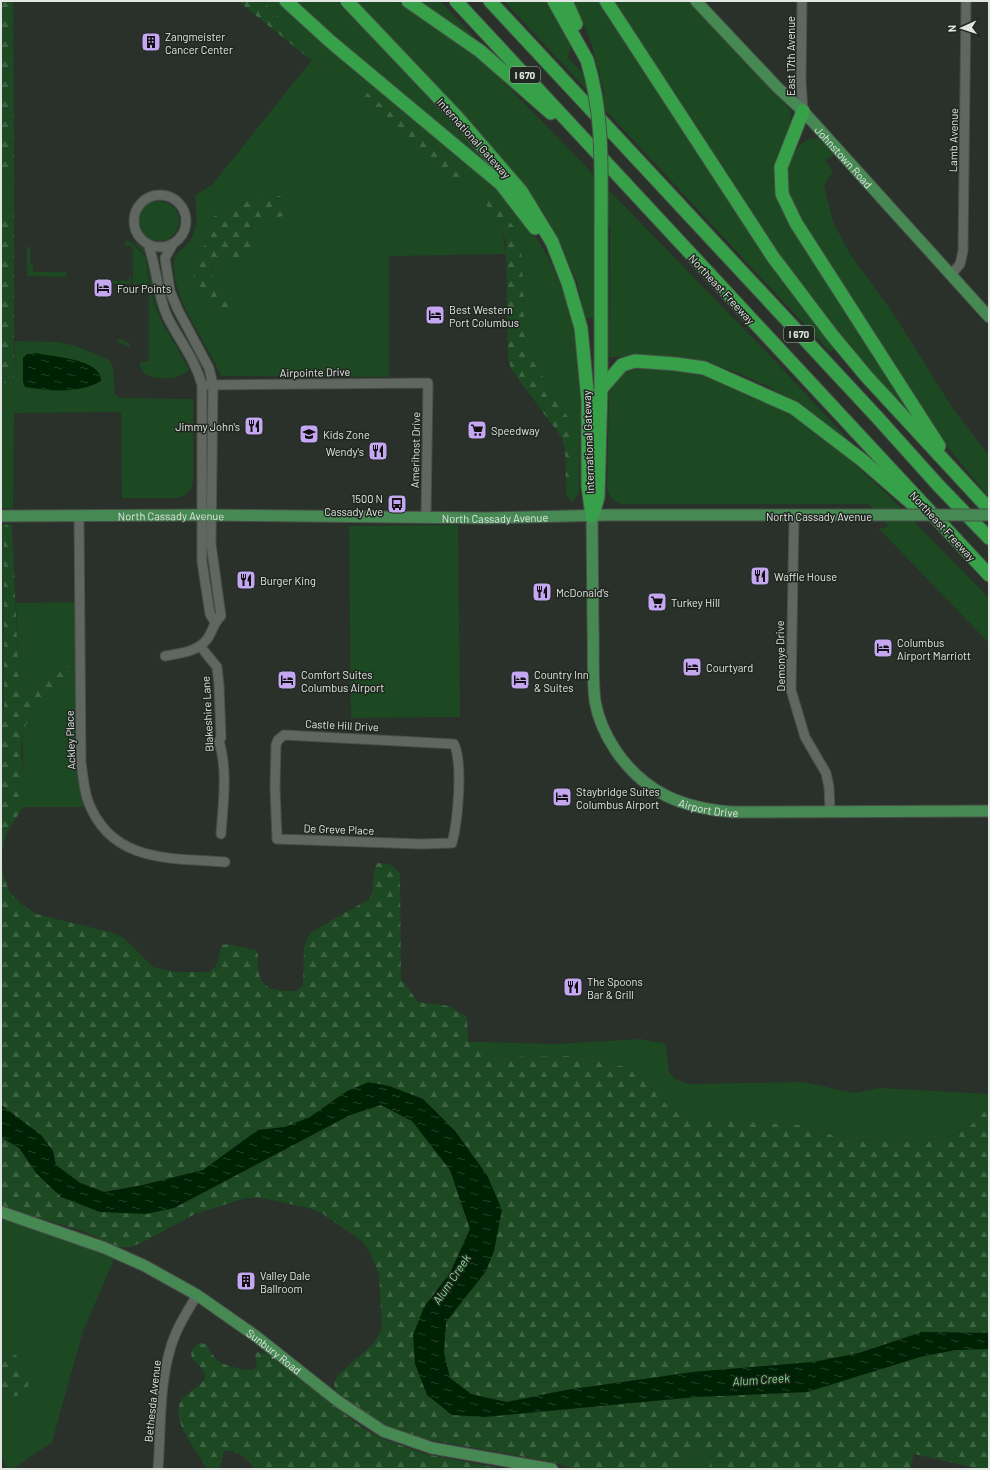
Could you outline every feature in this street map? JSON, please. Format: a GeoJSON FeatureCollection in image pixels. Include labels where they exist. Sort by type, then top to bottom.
{"type":"FeatureCollection","features":[{"type":"Feature","properties":{"kind":"highway"},"geometry":{"type":"LineString","coordinates":[[286,1],[330,42],[474,159],[501,184],[548,245],[568,282]]}},
{"type":"Feature","properties":{"kind":"highway","name":"International Gateway"},"geometry":{"type":"LineString","coordinates":[[347,1],[457,117],[521,190],[552,242],[568,282],[581,328],[588,401],[588,486],[592,516]]}},
{"type":"Feature","properties":{"kind":"highway"},"geometry":{"type":"LineString","coordinates":[[408,1],[480,51],[593,149]]}},
{"type":"Feature","properties":{"kind":"highway","name":"Northeast Freeway"},"geometry":{"type":"LineString","coordinates":[[456,1],[989,575]]}},
{"type":"Feature","properties":{"kind":"highway","name":"I 670"},"geometry":{"type":"LineString","coordinates":[[490,1],[877,417],[938,486],[989,538]]}},
{"type":"Feature","properties":{"kind":"highway"},"geometry":{"type":"LineString","coordinates":[[554,1],[563,14],[587,60]]}},
{"type":"Feature","properties":{"kind":"highway","name":"International Gateway"},"geometry":{"type":"LineString","coordinates":[[566,1],[580,34],[594,87],[599,119],[601,389],[598,497],[592,516]]}},
{"type":"Feature","properties":{"kind":"highway"},"geometry":{"type":"LineString","coordinates":[[606,1],[764,244],[795,288],[867,377],[989,509]]}},
{"type":"Feature","properties":{"kind":"highway"},"geometry":{"type":"LineString","coordinates":[[803,111],[781,167],[782,194],[796,223],[912,406],[963,480]]}},
{"type":"Feature","properties":{"kind":"highway"},"geometry":{"type":"LineString","coordinates":[[601,389],[622,365],[635,361],[704,368],[794,408],[862,460],[905,499],[961,545]]}},
{"type":"Feature","properties":{"kind":"main road","name":"Johnstown Road"},"geometry":{"type":"LineString","coordinates":[[696,1],[803,111],[989,317]]}},
{"type":"Feature","properties":{"kind":"main road","name":"North Cassady Avenue"},"geometry":{"type":"LineString","coordinates":[[1,516],[207,515],[540,518],[592,516],[989,515]]}},
{"type":"Feature","properties":{"kind":"main road","name":"Airport Drive"},"geometry":{"type":"LineString","coordinates":[[592,516],[595,702],[602,726],[622,758],[634,773],[654,790],[680,802],[707,810],[732,812],[989,811]]}},
{"type":"Feature","properties":{"kind":"main road","name":"Sunbury Road"},"geometry":{"type":"LineString","coordinates":[[1,1212],[105,1248],[145,1266],[197,1294],[339,1402],[383,1431],[432,1448],[552,1469]]}},
{"type":"Feature","properties":{"kind":"street","name":"East 17th Avenue"},"geometry":{"type":"LineString","coordinates":[[802,1],[801,81],[803,111]]}},
{"type":"Feature","properties":{"kind":"street","name":"Lamb Avenue"},"geometry":{"type":"LineString","coordinates":[[951,275],[960,264],[963,251],[966,1]]}},
{"type":"Feature","properties":{"kind":"street"},"geometry":{"type":"LineString","coordinates":[[173,244],[165,247],[148,244],[141,239],[136,232],[135,215],[138,207],[144,201],[160,195],[168,196],[176,200],[182,207],[185,214],[184,231],[173,244],[165,258],[170,291],[178,310],[209,368],[213,385],[207,515]]}},
{"type":"Feature","properties":{"kind":"street"},"geometry":{"type":"LineString","coordinates":[[148,244],[153,258],[160,296],[167,316],[192,358],[202,385],[207,515],[220,616],[215,622],[208,637],[200,646],[192,651],[165,656]]}},
{"type":"Feature","properties":{"kind":"street","name":"Airpointe Drive"},"geometry":{"type":"LineString","coordinates":[[202,385],[428,383]]}},
{"type":"Feature","properties":{"kind":"street","name":"Amerihost Drive"},"geometry":{"type":"LineString","coordinates":[[426,517],[428,383]]}},
{"type":"Feature","properties":{"kind":"street","name":"Ackley Place"},"geometry":{"type":"LineString","coordinates":[[79,516],[81,762],[87,800],[96,820],[117,842],[145,854],[179,859],[225,862]]}},
{"type":"Feature","properties":{"kind":"street","name":"Demonye Drive"},"geometry":{"type":"LineString","coordinates":[[794,516],[791,690],[805,737],[826,773],[829,787],[830,811]]}},
{"type":"Feature","properties":{"kind":"street","name":"Blakeshire Lane"},"geometry":{"type":"LineString","coordinates":[[200,646],[215,662],[219,684],[221,738],[219,741],[221,748],[224,789],[222,834]]}},
{"type":"Feature","properties":{"kind":"street","name":"Castle Hill Drive"},"geometry":{"type":"LineString","coordinates":[[275,787],[276,745],[278,740],[284,735],[454,744],[458,756],[456,827],[452,843]]}},
{"type":"Feature","properties":{"kind":"street","name":"De Greve Place"},"geometry":{"type":"LineString","coordinates":[[275,787],[277,839],[421,844],[452,843]]}},
{"type":"Feature","properties":{"kind":"street","name":"Bethesda Avenue"},"geometry":{"type":"LineString","coordinates":[[158,1469],[164,1387],[170,1350],[180,1325],[197,1294]]}},
{"type":"Feature","properties":{"kind":"green space"},"geometry":{"type":"Polygon","coordinates":[[[1,1],[2,176],[11,180],[14,174],[14,212],[10,209],[4,210],[14,380],[15,341],[58,342],[76,346],[109,360],[113,367],[115,394],[120,398],[193,399],[193,483],[188,493],[180,497],[122,498],[121,412],[14,413],[13,508],[1,508],[1,1]]]}},
{"type":"Feature","properties":{"kind":"green space"},"geometry":{"type":"Polygon","coordinates":[[[2,1],[13,1],[14,174],[11,180],[2,176],[2,1]]]}},
{"type":"Feature","properties":{"kind":"green space"},"geometry":{"type":"Polygon","coordinates":[[[238,1],[262,1],[334,70],[334,74],[328,74],[238,1]]]}},
{"type":"Feature","properties":{"kind":"green space"},"geometry":{"type":"Polygon","coordinates":[[[262,1],[278,1],[299,23],[479,174],[498,192],[532,231],[546,254],[567,301],[577,351],[580,398],[579,493],[572,502],[566,494],[566,485],[568,488],[573,436],[528,353],[526,346],[521,244],[486,202],[488,208],[502,230],[506,254],[389,256],[389,377],[221,376],[215,362],[184,306],[178,291],[175,276],[174,258],[189,242],[195,227],[197,218],[195,195],[212,185],[311,61],[328,74],[334,70],[262,1]],[[355,87],[460,180],[464,175],[463,170],[360,87],[355,87]],[[243,201],[236,210],[224,212],[214,217],[207,241],[194,258],[196,282],[199,295],[208,307],[215,313],[228,295],[210,274],[212,267],[221,255],[251,231],[254,220],[260,217],[243,201]]]}},
{"type":"Feature","properties":{"kind":"green space"},"geometry":{"type":"Polygon","coordinates":[[[291,1],[337,1],[494,168],[492,169],[291,1]]]}},
{"type":"Feature","properties":{"kind":"green space"},"geometry":{"type":"Polygon","coordinates":[[[351,1],[396,1],[437,27],[494,72],[777,363],[846,437],[844,440],[813,414],[769,387],[738,373],[698,360],[674,356],[609,357],[610,227],[593,210],[594,318],[585,318],[577,282],[562,248],[544,218],[351,1]]]}},
{"type":"Feature","properties":{"kind":"green space"},"geometry":{"type":"Polygon","coordinates":[[[416,1],[440,1],[475,38],[472,42],[416,1]]]}},
{"type":"Feature","properties":{"kind":"green space"},"geometry":{"type":"Polygon","coordinates":[[[504,1],[549,1],[571,44],[568,58],[605,96],[591,42],[574,1],[601,1],[836,347],[830,352],[504,1]]]}},
{"type":"Feature","properties":{"kind":"green space"},"geometry":{"type":"Polygon","coordinates":[[[614,1],[688,1],[790,109],[791,116],[789,128],[775,164],[774,176],[780,206],[911,415],[909,417],[812,302],[765,237],[614,1]]]}},
{"type":"Feature","properties":{"kind":"green space"},"geometry":{"type":"Polygon","coordinates":[[[355,87],[360,87],[463,170],[463,176],[461,179],[456,182],[353,97],[352,93],[355,87]]]}},
{"type":"Feature","properties":{"kind":"green space"},"geometry":{"type":"Polygon","coordinates":[[[811,138],[819,139],[834,155],[825,161],[833,171],[824,185],[833,222],[850,254],[895,316],[953,409],[989,456],[989,498],[940,437],[804,226],[793,204],[786,183],[788,167],[794,153],[804,142],[811,138]]]}},
{"type":"Feature","properties":{"kind":"green space"},"geometry":{"type":"Polygon","coordinates":[[[280,196],[285,199],[288,208],[285,215],[269,221],[260,218],[254,220],[250,232],[257,242],[247,261],[239,265],[218,258],[211,266],[210,274],[228,295],[232,310],[228,319],[208,307],[200,297],[195,284],[193,266],[194,260],[208,240],[212,227],[212,219],[218,214],[236,210],[245,201],[256,197],[280,196]]]}},
{"type":"Feature","properties":{"kind":"green space"},"geometry":{"type":"Polygon","coordinates":[[[489,200],[493,201],[518,232],[521,244],[526,346],[528,353],[569,419],[573,436],[575,482],[572,488],[566,485],[565,450],[562,438],[511,369],[508,358],[506,242],[502,230],[488,209],[486,202],[489,200]]]}},
{"type":"Feature","properties":{"kind":"green space"},"geometry":{"type":"Polygon","coordinates":[[[159,201],[167,203],[173,207],[177,213],[179,221],[177,229],[173,235],[167,239],[159,241],[151,239],[145,235],[141,229],[139,221],[141,213],[145,207],[151,203],[159,201]]]}},
{"type":"Feature","properties":{"kind":"green space"},"geometry":{"type":"Polygon","coordinates":[[[10,209],[14,212],[14,380],[10,383],[4,383],[1,377],[2,213],[4,210],[10,209]]]}},
{"type":"Feature","properties":{"kind":"green space"},"geometry":{"type":"Polygon","coordinates":[[[127,239],[146,257],[149,284],[133,284],[133,254],[131,252],[134,250],[130,245],[128,247],[125,245],[127,239]]]}},
{"type":"Feature","properties":{"kind":"green space"},"geometry":{"type":"Polygon","coordinates":[[[130,239],[147,251],[152,277],[190,366],[169,332],[156,305],[150,283],[147,256],[130,239]]]}},
{"type":"Feature","properties":{"kind":"green space"},"geometry":{"type":"Polygon","coordinates":[[[27,247],[30,247],[30,264],[33,264],[33,272],[66,272],[66,277],[27,276],[27,247]]]}},
{"type":"Feature","properties":{"kind":"green space"},"geometry":{"type":"Polygon","coordinates":[[[129,276],[131,276],[131,284],[101,284],[101,281],[104,280],[129,281],[129,276]]]}},
{"type":"Feature","properties":{"kind":"green space"},"geometry":{"type":"Polygon","coordinates":[[[149,286],[155,306],[163,324],[189,369],[185,373],[178,376],[169,378],[153,377],[146,374],[141,369],[140,362],[149,361],[149,286]]]}},
{"type":"Feature","properties":{"kind":"green space"},"geometry":{"type":"Polygon","coordinates":[[[118,339],[123,339],[124,342],[130,343],[129,347],[117,342],[118,339]]]}},
{"type":"Feature","properties":{"kind":"green space"},"geometry":{"type":"Polygon","coordinates":[[[662,368],[707,376],[775,405],[795,416],[830,442],[886,493],[989,598],[989,643],[878,528],[889,527],[869,504],[621,504],[613,500],[607,487],[609,393],[617,378],[623,373],[637,369],[662,368]]]}},
{"type":"Feature","properties":{"kind":"green space"},"geometry":{"type":"Polygon","coordinates":[[[1,524],[8,524],[4,526],[3,721],[1,720],[1,524]]]}},
{"type":"Feature","properties":{"kind":"green space"},"geometry":{"type":"Polygon","coordinates":[[[8,524],[12,525],[19,684],[23,690],[29,689],[69,666],[76,670],[76,676],[29,719],[23,731],[21,749],[24,794],[23,807],[7,832],[1,852],[1,723],[4,707],[4,526],[8,524]]]}},
{"type":"Feature","properties":{"kind":"green space"},"geometry":{"type":"Polygon","coordinates":[[[458,525],[460,717],[351,718],[349,526],[458,525]]]}},
{"type":"Feature","properties":{"kind":"green space"},"geometry":{"type":"Polygon","coordinates":[[[75,602],[76,670],[69,666],[29,689],[23,690],[19,684],[16,603],[75,602]]]}},
{"type":"Feature","properties":{"kind":"green space"},"geometry":{"type":"Polygon","coordinates":[[[76,676],[77,776],[84,807],[23,807],[23,731],[29,719],[76,676]]]}},
{"type":"Feature","properties":{"kind":"green space"},"geometry":{"type":"Polygon","coordinates":[[[1,852],[3,874],[9,891],[21,904],[36,914],[110,932],[124,938],[153,967],[175,972],[209,972],[216,966],[222,945],[227,944],[256,950],[258,954],[259,976],[262,981],[271,988],[289,991],[296,991],[303,985],[304,948],[310,933],[369,899],[377,863],[390,864],[400,873],[401,979],[418,1002],[449,1006],[467,1017],[468,1042],[485,1042],[485,1052],[492,1057],[580,1056],[626,1067],[638,1074],[668,1106],[681,1115],[699,1119],[799,1125],[849,1140],[920,1142],[949,1137],[967,1129],[989,1107],[989,1333],[922,1332],[859,1353],[813,1362],[693,1372],[566,1390],[507,1402],[471,1394],[450,1378],[444,1353],[446,1322],[486,1271],[488,1177],[456,1132],[423,1099],[389,1086],[347,1091],[310,1117],[285,1127],[258,1130],[203,1170],[143,1185],[104,1192],[80,1183],[56,1165],[53,1151],[41,1135],[1,1105],[1,852]]]}},
{"type":"Feature","properties":{"kind":"green space"},"geometry":{"type":"Polygon","coordinates":[[[641,1039],[666,1044],[669,1073],[677,1080],[689,1084],[803,1082],[854,1093],[880,1088],[989,1094],[989,1107],[967,1129],[949,1137],[920,1142],[849,1140],[799,1125],[698,1119],[681,1115],[668,1106],[638,1074],[626,1067],[580,1056],[492,1057],[485,1052],[485,1042],[556,1044],[641,1039]]]}},
{"type":"Feature","properties":{"kind":"green space"},"geometry":{"type":"Polygon","coordinates":[[[381,1105],[412,1121],[450,1170],[470,1229],[450,1273],[424,1307],[415,1364],[484,1417],[696,1397],[807,1392],[920,1357],[955,1350],[989,1349],[989,1469],[980,1469],[914,1454],[910,1469],[710,1469],[709,1456],[705,1451],[693,1449],[683,1455],[680,1469],[576,1469],[548,1461],[424,1439],[388,1426],[365,1414],[336,1391],[334,1385],[337,1376],[374,1343],[382,1329],[379,1274],[371,1255],[363,1242],[323,1214],[309,1208],[261,1198],[246,1198],[195,1214],[141,1243],[130,1247],[119,1247],[80,1230],[1,1207],[1,1137],[19,1148],[37,1174],[61,1197],[174,1208],[350,1115],[381,1105]]]}},
{"type":"Feature","properties":{"kind":"green space"},"geometry":{"type":"Polygon","coordinates":[[[1,1219],[62,1237],[115,1257],[83,1331],[52,1442],[13,1469],[7,1469],[1,1454],[1,1398],[23,1395],[12,1352],[1,1351],[1,1219]]]}},
{"type":"Feature","properties":{"kind":"green space"},"geometry":{"type":"Polygon","coordinates":[[[200,1343],[206,1344],[217,1360],[231,1366],[248,1370],[257,1368],[255,1354],[258,1352],[267,1354],[364,1429],[381,1438],[425,1454],[504,1469],[255,1469],[238,1453],[224,1451],[220,1469],[208,1469],[185,1433],[181,1425],[178,1411],[180,1402],[203,1381],[205,1375],[191,1356],[192,1350],[200,1343]]]}},
{"type":"Feature","properties":{"kind":"green space"},"geometry":{"type":"Polygon","coordinates":[[[1,1351],[9,1351],[13,1353],[23,1365],[28,1381],[28,1391],[23,1395],[1,1398],[1,1351]]]}},
{"type":"Feature","properties":{"kind":"green space"},"geometry":{"type":"Polygon","coordinates":[[[693,1449],[705,1451],[709,1456],[710,1469],[680,1469],[683,1455],[693,1449]]]}},
{"type":"Feature","properties":{"kind":"water"},"geometry":{"type":"Polygon","coordinates":[[[35,353],[87,364],[98,372],[101,381],[74,390],[44,390],[25,387],[23,382],[23,358],[27,354],[35,353]]]}},
{"type":"Feature","properties":{"kind":"water","name":"Alum Creek"},"geometry":{"type":"Polygon","coordinates":[[[369,1082],[389,1086],[423,1099],[456,1132],[488,1177],[502,1210],[494,1251],[486,1271],[446,1322],[444,1353],[450,1378],[471,1394],[507,1402],[566,1390],[693,1372],[813,1362],[859,1353],[922,1332],[989,1333],[989,1349],[955,1350],[920,1357],[807,1392],[696,1397],[484,1417],[452,1415],[427,1395],[415,1364],[413,1335],[424,1307],[450,1273],[470,1229],[450,1170],[412,1121],[381,1105],[350,1115],[174,1208],[146,1214],[100,1212],[61,1197],[37,1174],[19,1148],[1,1137],[1,1105],[41,1135],[53,1151],[56,1165],[80,1183],[104,1192],[143,1185],[203,1170],[258,1130],[285,1127],[310,1117],[347,1091],[369,1082]]]}},
{"type":"Feature","properties":{"kind":"place","name":"Zangmeister Cancer Center"},"geometry":{"type":"Point","coordinates":[151,42]}},
{"type":"Feature","properties":{"kind":"place","name":"Four Points"},"geometry":{"type":"Point","coordinates":[103,288]}},
{"type":"Feature","properties":{"kind":"place","name":"Best Western Port Columbus"},"geometry":{"type":"Point","coordinates":[435,315]}},
{"type":"Feature","properties":{"kind":"place","name":"Jimmy John's"},"geometry":{"type":"Point","coordinates":[254,426]}},
{"type":"Feature","properties":{"kind":"place","name":"Speedway"},"geometry":{"type":"Point","coordinates":[477,430]}},
{"type":"Feature","properties":{"kind":"place","name":"Kids Zone"},"geometry":{"type":"Point","coordinates":[309,434]}},
{"type":"Feature","properties":{"kind":"place","name":"Wendy's"},"geometry":{"type":"Point","coordinates":[378,451]}},
{"type":"Feature","properties":{"kind":"place","name":"1500 N Cassady Ave"},"geometry":{"type":"Point","coordinates":[397,504]}},
{"type":"Feature","properties":{"kind":"place","name":"Waffle House"},"geometry":{"type":"Point","coordinates":[760,576]}},
{"type":"Feature","properties":{"kind":"place","name":"Burger King"},"geometry":{"type":"Point","coordinates":[246,580]}},
{"type":"Feature","properties":{"kind":"place","name":"McDonald's"},"geometry":{"type":"Point","coordinates":[542,592]}},
{"type":"Feature","properties":{"kind":"place","name":"Turkey Hill"},"geometry":{"type":"Point","coordinates":[657,602]}},
{"type":"Feature","properties":{"kind":"place","name":"Columbus Airport Marriott"},"geometry":{"type":"Point","coordinates":[883,648]}},
{"type":"Feature","properties":{"kind":"place","name":"Courtyard"},"geometry":{"type":"Point","coordinates":[692,667]}},
{"type":"Feature","properties":{"kind":"place","name":"Comfort Suites Columbus Airport"},"geometry":{"type":"Point","coordinates":[287,680]}},
{"type":"Feature","properties":{"kind":"place","name":"Country Inn & Suites"},"geometry":{"type":"Point","coordinates":[520,680]}},
{"type":"Feature","properties":{"kind":"place","name":"Staybridge Suites Columbus Airport"},"geometry":{"type":"Point","coordinates":[562,797]}},
{"type":"Feature","properties":{"kind":"place","name":"The Spoons Bar & Grill"},"geometry":{"type":"Point","coordinates":[573,987]}},
{"type":"Feature","properties":{"kind":"place","name":"Valley Dale Ballroom"},"geometry":{"type":"Point","coordinates":[246,1281]}}]}
